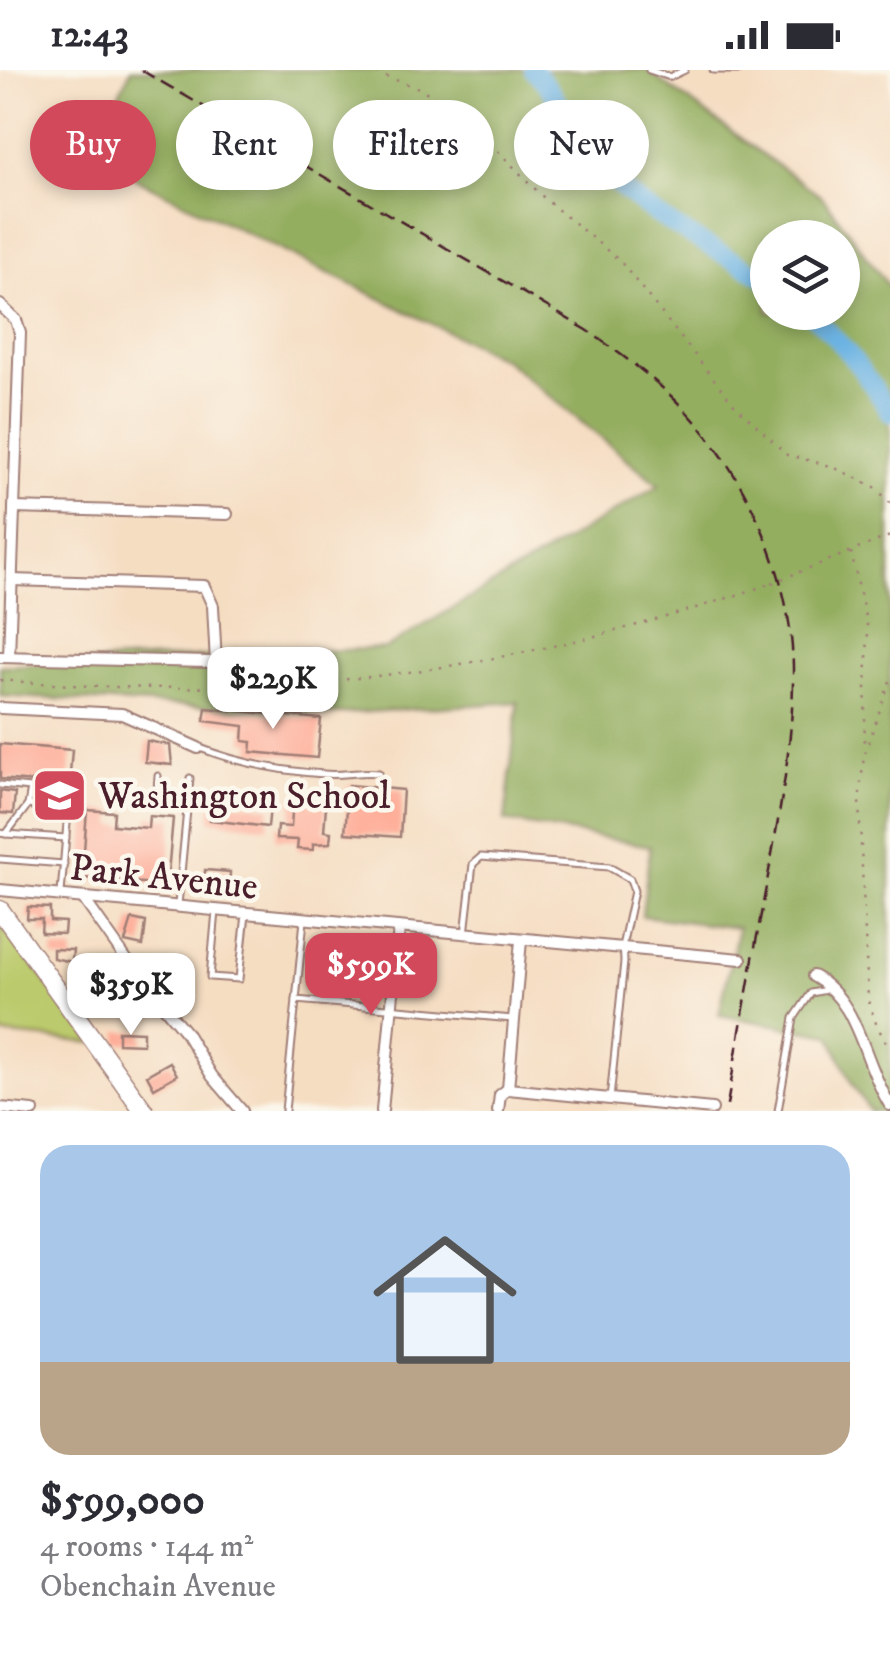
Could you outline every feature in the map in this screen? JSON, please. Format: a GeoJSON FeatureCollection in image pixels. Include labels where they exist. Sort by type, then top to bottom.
{"type":"FeatureCollection","features":[{"type":"Feature","properties":{"kind":"main road"},"geometry":{"type":"LineString","coordinates":[[0,910],[144,1111]]}},
{"type":"Feature","properties":{"kind":"street"},"geometry":{"type":"LineString","coordinates":[[0,305],[16,320],[20,333],[4,657],[216,662],[296,659]]}},
{"type":"Feature","properties":{"kind":"street"},"geometry":{"type":"LineString","coordinates":[[14,508],[227,514]]}},
{"type":"Feature","properties":{"kind":"street"},"geometry":{"type":"LineString","coordinates":[[6,579],[204,586],[213,606],[216,662]]}},
{"type":"Feature","properties":{"kind":"street"},"geometry":{"type":"LineString","coordinates":[[0,708],[122,714],[198,748]]}},
{"type":"Feature","properties":{"kind":"street","name":"Park Avenue"},"geometry":{"type":"LineString","coordinates":[[0,890],[741,959]]}},
{"type":"Feature","properties":{"kind":"street"},"geometry":{"type":"LineString","coordinates":[[83,898],[133,969],[186,1033],[212,1076],[242,1111]]}},
{"type":"Feature","properties":{"kind":"street"},"geometry":{"type":"LineString","coordinates":[[382,1111],[399,928]]}},
{"type":"Feature","properties":{"kind":"street"},"geometry":{"type":"LineString","coordinates":[[498,1111],[500,1096],[508,1089],[521,940]]}},
{"type":"Feature","properties":{"kind":"street"},"geometry":{"type":"LineString","coordinates":[[813,976],[834,989],[850,1014],[890,1105]]}},
{"type":"Feature","properties":{"kind":"street"},"geometry":{"type":"LineString","coordinates":[[508,1089],[712,1108]]}},
{"type":"Feature","properties":{"kind":"street"},"geometry":{"type":"LineString","coordinates":[[0,1108],[33,1111]]}},
{"type":"Feature","properties":{"kind":"lane"},"geometry":{"type":"LineString","coordinates":[[649,70],[670,76],[685,70]]}},
{"type":"Feature","properties":{"kind":"lane"},"geometry":{"type":"LineString","coordinates":[[712,70],[741,70]]}},
{"type":"Feature","properties":{"kind":"lane"},"geometry":{"type":"LineString","coordinates":[[198,748],[230,759],[327,775],[379,772]]}},
{"type":"Feature","properties":{"kind":"lane"},"geometry":{"type":"LineString","coordinates":[[158,776],[156,805],[187,808]]}},
{"type":"Feature","properties":{"kind":"lane"},"geometry":{"type":"LineString","coordinates":[[178,908],[190,778]]}},
{"type":"Feature","properties":{"kind":"lane"},"geometry":{"type":"LineString","coordinates":[[0,785],[71,792]]}},
{"type":"Feature","properties":{"kind":"lane"},"geometry":{"type":"LineString","coordinates":[[3,833],[28,806],[31,788]]}},
{"type":"Feature","properties":{"kind":"lane"},"geometry":{"type":"LineString","coordinates":[[28,806],[68,810],[61,896]]}},
{"type":"Feature","properties":{"kind":"lane"},"geometry":{"type":"LineString","coordinates":[[3,833],[66,838]]}},
{"type":"Feature","properties":{"kind":"lane"},"geometry":{"type":"LineString","coordinates":[[465,934],[476,859],[491,856],[590,864],[618,870],[633,884],[610,1099]]}},
{"type":"Feature","properties":{"kind":"lane"},"geometry":{"type":"LineString","coordinates":[[0,860],[64,864]]}},
{"type":"Feature","properties":{"kind":"lane"},"geometry":{"type":"LineString","coordinates":[[216,911],[210,977],[239,979],[246,914]]}},
{"type":"Feature","properties":{"kind":"lane"},"geometry":{"type":"LineString","coordinates":[[285,1111],[304,920]]}},
{"type":"Feature","properties":{"kind":"lane"},"geometry":{"type":"LineString","coordinates":[[778,1111],[798,1009],[810,993],[834,989]]}},
{"type":"Feature","properties":{"kind":"lane"},"geometry":{"type":"LineString","coordinates":[[296,1000],[514,1019]]}},
{"type":"Feature","properties":{"kind":"path"},"geometry":{"type":"LineString","coordinates":[[366,70],[419,88],[457,109],[545,199],[620,261],[733,403],[787,455],[831,466],[875,487],[890,502]]}},
{"type":"Feature","properties":{"kind":"path"},"geometry":{"type":"LineString","coordinates":[[0,680],[224,690],[386,678],[571,643],[653,622],[772,583],[890,536]]}},
{"type":"Feature","properties":{"kind":"path"},"geometry":{"type":"LineString","coordinates":[[851,552],[868,630],[864,756],[858,801],[867,984],[876,1026],[890,1048]]}},
{"type":"Feature","properties":{"kind":"path"},"geometry":{"type":"LineString","coordinates":[[864,756],[890,681]]}},
{"type":"Feature","properties":{"kind":"green space"},"geometry":{"type":"Polygon","coordinates":[[[131,70],[646,70],[823,198],[839,220],[750,220],[750,330],[860,330],[860,248],[890,288],[890,1111],[870,1111],[852,1084],[830,1035],[719,1015],[738,928],[642,916],[650,846],[505,821],[518,702],[339,714],[0,696],[0,666],[386,648],[659,485],[505,360],[156,188],[156,100],[116,100],[131,70]]]}},
{"type":"Feature","properties":{"kind":"green space"},"geometry":{"type":"Polygon","coordinates":[[[0,924],[96,1043],[0,1034],[0,924]]]}},
{"type":"Feature","properties":{"kind":"building"},"geometry":{"type":"Polygon","coordinates":[[[206,708],[321,719],[317,758],[251,752],[252,742],[243,741],[244,726],[204,721],[206,708]]]}},
{"type":"Feature","properties":{"kind":"building"},"geometry":{"type":"Polygon","coordinates":[[[147,741],[170,745],[172,765],[145,762],[147,741]]]}},
{"type":"Feature","properties":{"kind":"building"},"geometry":{"type":"Polygon","coordinates":[[[0,744],[72,750],[69,785],[0,779],[0,744]]]}},
{"type":"Feature","properties":{"kind":"building"},"geometry":{"type":"Polygon","coordinates":[[[349,785],[403,790],[400,837],[345,833],[349,785]]]}},
{"type":"Feature","properties":{"kind":"building"},"geometry":{"type":"Polygon","coordinates":[[[0,791],[15,793],[13,814],[0,813],[0,791]]]}},
{"type":"Feature","properties":{"kind":"building"},"geometry":{"type":"Polygon","coordinates":[[[293,798],[313,799],[312,806],[326,806],[324,831],[331,832],[330,843],[313,844],[313,850],[297,849],[298,840],[276,839],[277,826],[291,827],[293,798]]]}},
{"type":"Feature","properties":{"kind":"building"},"geometry":{"type":"Polygon","coordinates":[[[212,800],[270,807],[268,827],[210,820],[212,800]]]}},
{"type":"Feature","properties":{"kind":"building"},"geometry":{"type":"Polygon","coordinates":[[[87,810],[114,812],[113,825],[148,828],[149,816],[173,818],[167,885],[82,878],[87,810]]]}},
{"type":"Feature","properties":{"kind":"building"},"geometry":{"type":"Polygon","coordinates":[[[205,870],[230,872],[229,888],[204,889],[205,870]]]}},
{"type":"Feature","properties":{"kind":"building"},"geometry":{"type":"Polygon","coordinates":[[[28,907],[50,908],[50,921],[65,922],[64,934],[41,933],[42,919],[27,919],[28,907]]]}},
{"type":"Feature","properties":{"kind":"building"},"geometry":{"type":"Polygon","coordinates":[[[132,919],[146,922],[143,946],[125,942],[132,919]]]}},
{"type":"Feature","properties":{"kind":"building"},"geometry":{"type":"Polygon","coordinates":[[[53,949],[73,950],[72,962],[53,958],[53,949]]]}},
{"type":"Feature","properties":{"kind":"building"},"geometry":{"type":"Polygon","coordinates":[[[118,1031],[143,1032],[143,1044],[118,1043],[118,1031]]]}},
{"type":"Feature","properties":{"kind":"building"},"geometry":{"type":"Polygon","coordinates":[[[170,1062],[177,1075],[154,1088],[147,1075],[170,1062]]]}},
{"type":"Feature","properties":{"kind":"waterway"},"geometry":{"type":"LineString","coordinates":[[533,70],[551,91],[586,149],[612,179],[675,227],[750,270]]}},
{"type":"Feature","properties":{"kind":"waterway"},"geometry":{"type":"LineString","coordinates":[[827,330],[853,359],[890,413]]}},
{"type":"Feature","properties":{"kind":"railway"},"geometry":{"type":"LineString","coordinates":[[141,70],[587,330],[671,396],[697,423],[740,485],[758,520],[783,593],[790,630],[793,693],[782,795],[726,1111]]}},
{"type":"Feature","properties":{"kind":"place","name":"Washington School"},"geometry":{"type":"Point","coordinates":[59,795]}}]}
